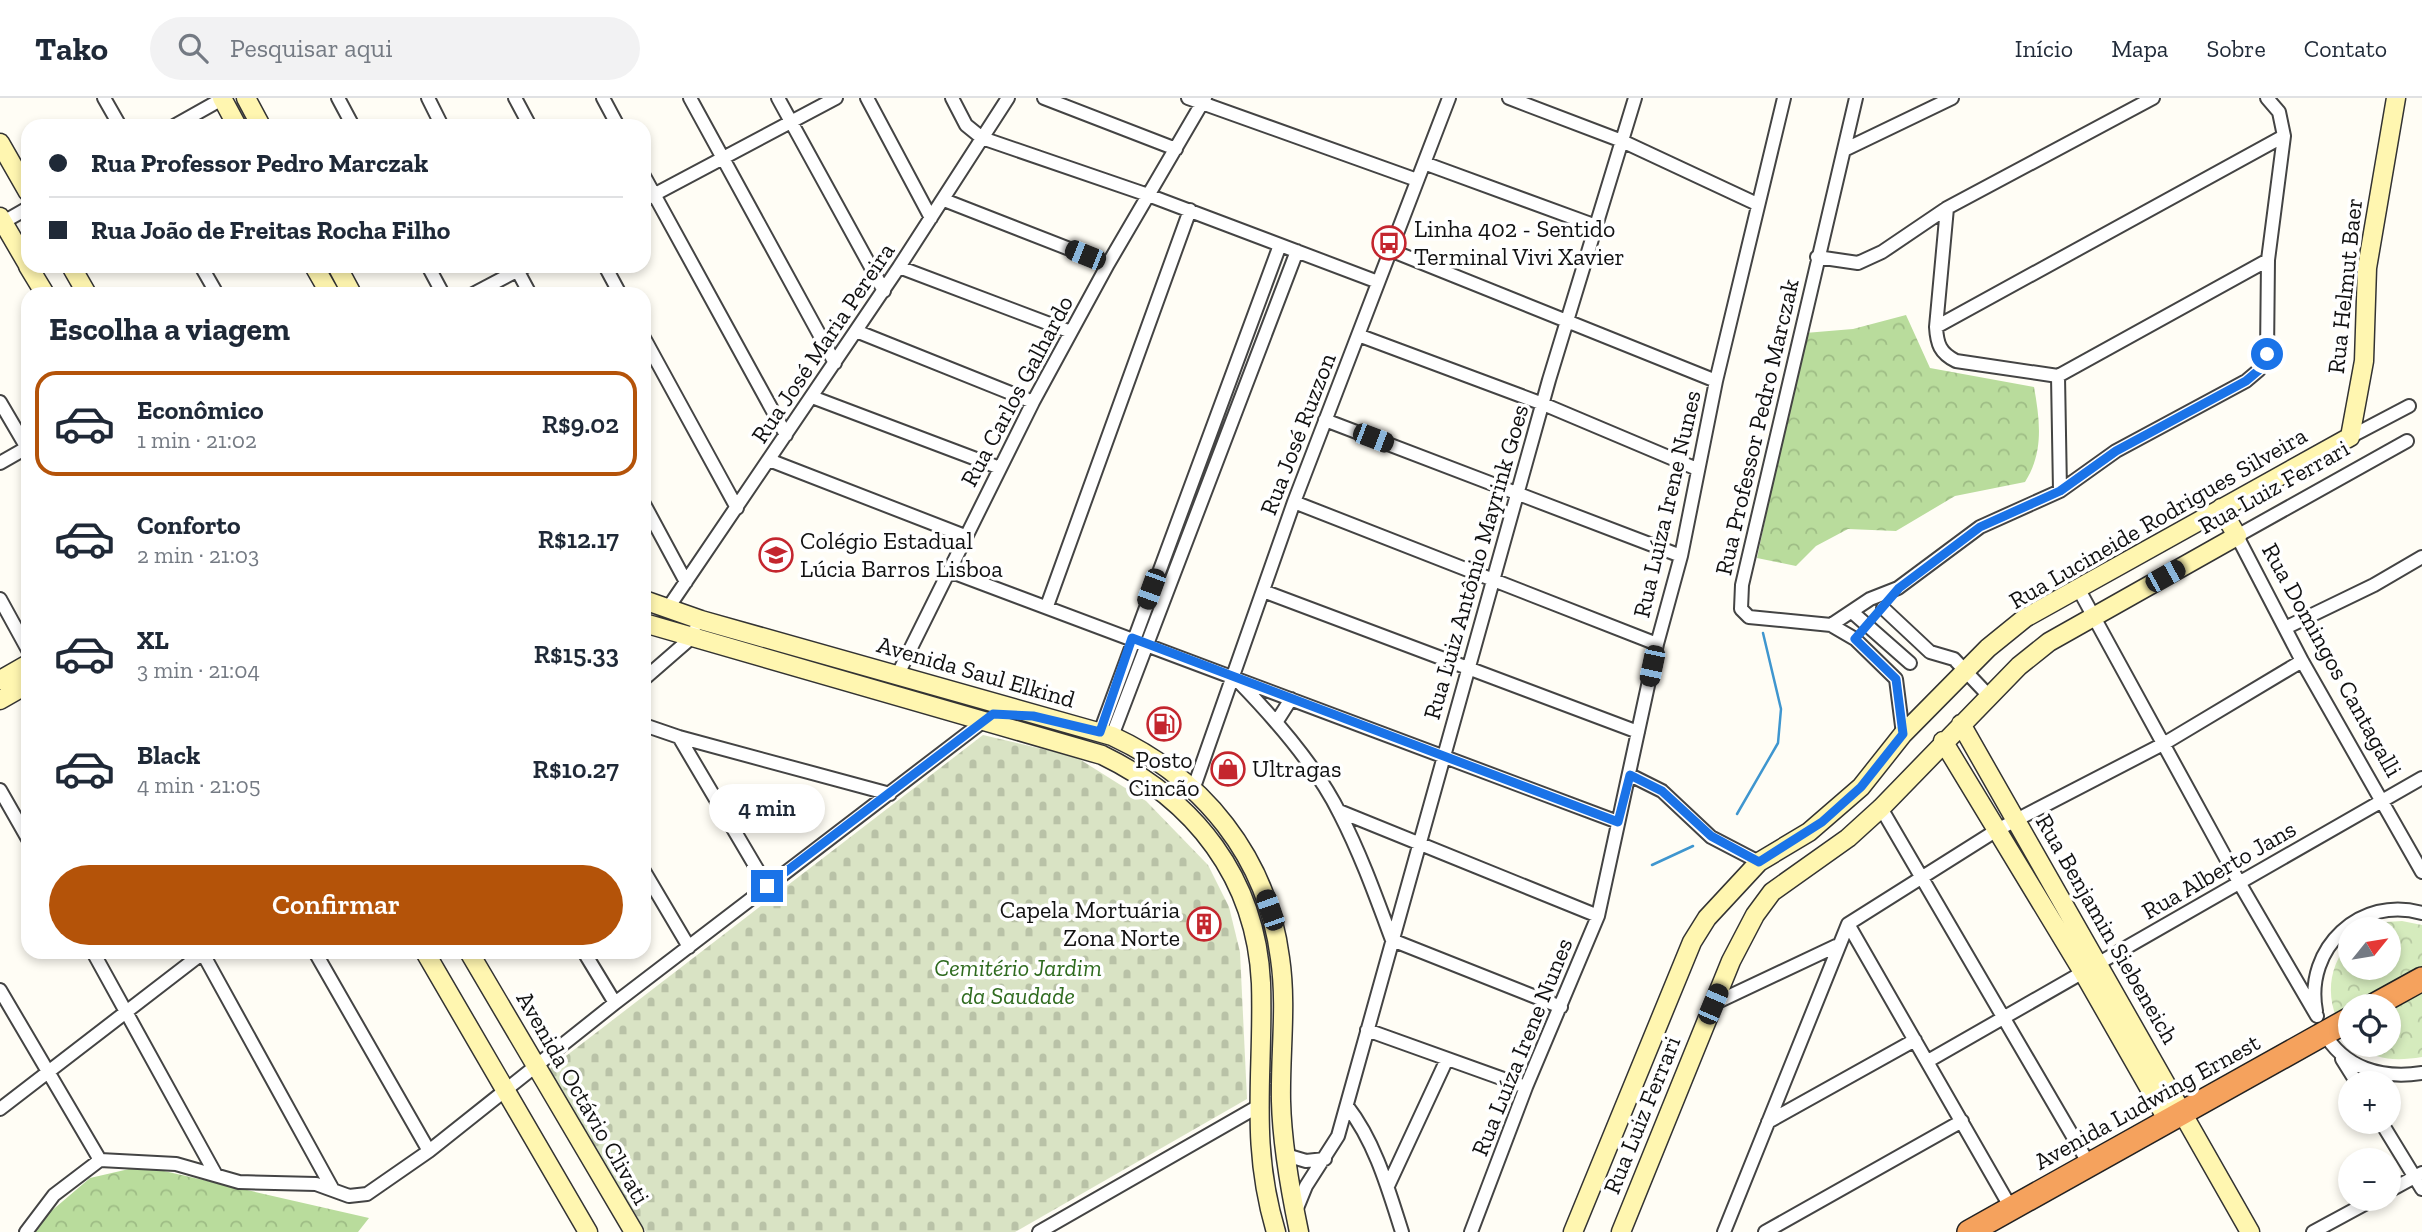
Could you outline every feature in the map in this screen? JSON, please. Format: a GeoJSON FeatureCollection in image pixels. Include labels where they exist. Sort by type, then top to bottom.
{"type":"FeatureCollection","features":[{"type":"Feature","properties":{"kind":"highway"},"geometry":{"type":"LineString","coordinates":[[2395,994],[2422,979]]}},
{"type":"Feature","properties":{"kind":"highway","name":"Avenida Ludwing Ernest"},"geometry":{"type":"LineString","coordinates":[[1969,1232],[2338,1025]]}},
{"type":"Feature","properties":{"kind":"street"},"geometry":{"type":"LineString","coordinates":[[104,98],[116,119]]}},
{"type":"Feature","properties":{"kind":"street"},"geometry":{"type":"LineString","coordinates":[[246,98],[257,119]]}},
{"type":"Feature","properties":{"kind":"street"},"geometry":{"type":"LineString","coordinates":[[338,98],[349,119]]}},
{"type":"Feature","properties":{"kind":"street"},"geometry":{"type":"LineString","coordinates":[[428,98],[438,119]]}},
{"type":"Feature","properties":{"kind":"street"},"geometry":{"type":"LineString","coordinates":[[515,98],[526,119]]}},
{"type":"Feature","properties":{"kind":"street"},"geometry":{"type":"LineString","coordinates":[[603,98],[614,119]]}},
{"type":"Feature","properties":{"kind":"street"},"geometry":{"type":"LineString","coordinates":[[690,98],[835,363]]}},
{"type":"Feature","properties":{"kind":"street"},"geometry":{"type":"LineString","coordinates":[[778,98],[884,291]]}},
{"type":"Feature","properties":{"kind":"street"},"geometry":{"type":"LineString","coordinates":[[651,196],[836,98]]}},
{"type":"Feature","properties":{"kind":"street"},"geometry":{"type":"LineString","coordinates":[[867,98],[931,218]]}},
{"type":"Feature","properties":{"kind":"street"},"geometry":{"type":"LineString","coordinates":[[952,98],[966,125],[982,138],[1190,210],[1378,282]]}},
{"type":"Feature","properties":{"kind":"street","name":"Rua José Maria Pereira"},"geometry":{"type":"LineString","coordinates":[[668,608],[900,267],[1008,98]]}},
{"type":"Feature","properties":{"kind":"street"},"geometry":{"type":"LineString","coordinates":[[1044,98],[1176,149]]}},
{"type":"Feature","properties":{"kind":"street"},"geometry":{"type":"LineString","coordinates":[[1188,98],[1204,101],[1417,180]]}},
{"type":"Feature","properties":{"kind":"street","name":"Rua José Ruzzon"},"geometry":{"type":"LineString","coordinates":[[1194,787],[1294,502],[1449,98]]}},
{"type":"Feature","properties":{"kind":"street"},"geometry":{"type":"LineString","coordinates":[[1509,98],[1622,141],[1757,204]]}},
{"type":"Feature","properties":{"kind":"street","name":"Rua Luiz Antônio Mayrink Goes"},"geometry":{"type":"LineString","coordinates":[[1295,1213],[1306,1186],[1338,1136],[1517,493],[1635,98]]}},
{"type":"Feature","properties":{"kind":"street","name":"Rua Professor Pedro Marczak"},"geometry":{"type":"LineString","coordinates":[[1831,625],[1749,617],[1741,609],[1740,601],[1817,257],[1856,98]]}},
{"type":"Feature","properties":{"kind":"street"},"geometry":{"type":"LineString","coordinates":[[1844,150],[1952,98]]}},
{"type":"Feature","properties":{"kind":"street"},"geometry":{"type":"LineString","coordinates":[[1817,257],[1858,263],[1882,252],[1947,208],[2153,98]]}},
{"type":"Feature","properties":{"kind":"street"},"geometry":{"type":"LineString","coordinates":[[1855,639],[1899,588],[1980,527],[2060,491],[2116,451],[2246,381],[2259,370],[2267,354],[2268,260],[2284,135],[2279,112],[2267,98]]}},
{"type":"Feature","properties":{"kind":"street"},"geometry":{"type":"LineString","coordinates":[[186,119],[222,99],[233,119]]}},
{"type":"Feature","properties":{"kind":"street","name":"Rua Luíza Irene Nunes"},"geometry":{"type":"LineString","coordinates":[[1471,1232],[1526,1087],[1598,916],[1657,644],[1681,556],[1716,381],[1781,99]]}},
{"type":"Feature","properties":{"kind":"street","name":"Rua Helmut Baer"},"geometry":{"type":"LineString","coordinates":[[2350,437],[2364,361],[2367,268],[2392,100]]}},
{"type":"Feature","properties":{"kind":"street","name":"Rua Carlos Galhardo"},"geometry":{"type":"LineString","coordinates":[[898,674],[999,468],[1070,332],[1204,101]]}},
{"type":"Feature","properties":{"kind":"street"},"geometry":{"type":"LineString","coordinates":[[1936,327],[2284,135]]}},
{"type":"Feature","properties":{"kind":"street"},"geometry":{"type":"LineString","coordinates":[[0,143],[21,180]]}},
{"type":"Feature","properties":{"kind":"street"},"geometry":{"type":"LineString","coordinates":[[1424,163],[1596,226]]}},
{"type":"Feature","properties":{"kind":"street"},"geometry":{"type":"LineString","coordinates":[[651,200],[786,435]]}},
{"type":"Feature","properties":{"kind":"street"},"geometry":{"type":"LineString","coordinates":[[944,200],[1108,264]]}},
{"type":"Feature","properties":{"kind":"street"},"geometry":{"type":"LineString","coordinates":[[1947,208],[1936,327],[1937,342],[1944,354],[1956,361],[2058,376],[2268,260]]}},
{"type":"Feature","properties":{"kind":"street"},"geometry":{"type":"LineString","coordinates":[[1046,606],[1190,210]]}},
{"type":"Feature","properties":{"kind":"street"},"geometry":{"type":"LineString","coordinates":[[21,211],[1,221],[21,254]]}},
{"type":"Feature","properties":{"kind":"street"},"geometry":{"type":"LineString","coordinates":[[1106,734],[1280,245]]}},
{"type":"Feature","properties":{"kind":"street"},"geometry":{"type":"LineString","coordinates":[[1390,250],[1716,381]]}},
{"type":"Feature","properties":{"kind":"street"},"geometry":{"type":"LineString","coordinates":[[1139,640],[1297,251]]}},
{"type":"Feature","properties":{"kind":"street"},"geometry":{"type":"LineString","coordinates":[[900,267],[1070,332]]}},
{"type":"Feature","properties":{"kind":"street"},"geometry":{"type":"LineString","coordinates":[[486,287],[511,273]]}},
{"type":"Feature","properties":{"kind":"street"},"geometry":{"type":"LineString","coordinates":[[856,331],[1033,402]]}},
{"type":"Feature","properties":{"kind":"street"},"geometry":{"type":"LineString","coordinates":[[1358,335],[1543,404],[1697,469]]}},
{"type":"Feature","properties":{"kind":"street"},"geometry":{"type":"LineString","coordinates":[[651,351],[737,509]]}},
{"type":"Feature","properties":{"kind":"street"},"geometry":{"type":"LineString","coordinates":[[2058,376],[2060,491]]}},
{"type":"Feature","properties":{"kind":"street"},"geometry":{"type":"LineString","coordinates":[[812,397],[999,468]]}},
{"type":"Feature","properties":{"kind":"street"},"geometry":{"type":"LineString","coordinates":[[0,402],[21,437]]}},
{"type":"Feature","properties":{"kind":"street","name":"Rua Lucineide Rodrigues Silveira"},"geometry":{"type":"LineString","coordinates":[[1573,1232],[1692,942],[1707,918],[1759,862],[1822,822],[1861,787],[1903,734],[1965,671],[2025,618],[2409,406]]}},
{"type":"Feature","properties":{"kind":"street"},"geometry":{"type":"LineString","coordinates":[[1325,420],[1681,556]]}},
{"type":"Feature","properties":{"kind":"street","name":"Rua Luiz Ferrari"},"geometry":{"type":"LineString","coordinates":[[1621,1232],[1731,961],[1772,892],[1838,845],[1881,808],[1943,741],[2049,642],[2407,441]]}},
{"type":"Feature","properties":{"kind":"street"},"geometry":{"type":"LineString","coordinates":[[0,463],[21,451]]}},
{"type":"Feature","properties":{"kind":"street"},"geometry":{"type":"LineString","coordinates":[[769,460],[965,536]]}},
{"type":"Feature","properties":{"kind":"street"},"geometry":{"type":"LineString","coordinates":[[1294,502],[1657,644]]}},
{"type":"Feature","properties":{"kind":"street","name":"Rua Domingos Cantagalli"},"geometry":{"type":"LineString","coordinates":[[2221,509],[2302,661],[2422,872]]}},
{"type":"Feature","properties":{"kind":"street"},"geometry":{"type":"LineString","coordinates":[[651,517],[686,582]]}},
{"type":"Feature","properties":{"kind":"street"},"geometry":{"type":"LineString","coordinates":[[2285,628],[2374,585],[2422,558]]}},
{"type":"Feature","properties":{"kind":"street"},"geometry":{"type":"LineString","coordinates":[[949,571],[1139,640],[1618,822]]}},
{"type":"Feature","properties":{"kind":"street"},"geometry":{"type":"LineString","coordinates":[[1899,588],[1870,599],[1831,625],[1855,639],[1896,679],[1903,734]]}},
{"type":"Feature","properties":{"kind":"street"},"geometry":{"type":"LineString","coordinates":[[2078,588],[2240,884],[2349,1071]]}},
{"type":"Feature","properties":{"kind":"street"},"geometry":{"type":"LineString","coordinates":[[1263,591],[1467,670],[1638,732]]}},
{"type":"Feature","properties":{"kind":"street"},"geometry":{"type":"LineString","coordinates":[[0,599],[21,637]]}},
{"type":"Feature","properties":{"kind":"street","name":"Avenida Saul Elkind"},"geometry":{"type":"LineString","coordinates":[[651,602],[701,620],[898,674],[1033,716],[1106,734],[1151,756],[1194,787],[1237,838],[1250,860],[1275,932],[1282,983],[1281,1101],[1286,1155],[1299,1232]]}},
{"type":"Feature","properties":{"kind":"street"},"geometry":{"type":"LineString","coordinates":[[1883,608],[1930,652],[1954,659],[1989,696]]}},
{"type":"Feature","properties":{"kind":"street"},"geometry":{"type":"LineString","coordinates":[[1852,612],[1910,663]]}},
{"type":"Feature","properties":{"kind":"street"},"geometry":{"type":"LineString","coordinates":[[651,673],[690,639],[701,620]]}},
{"type":"Feature","properties":{"kind":"street","name":"Avenida Saul Elkind"},"geometry":{"type":"LineString","coordinates":[[651,625],[690,639],[1102,755],[1144,777],[1187,813],[1230,869],[1249,914],[1261,985],[1257,1107],[1264,1181],[1276,1232]]}},
{"type":"Feature","properties":{"kind":"street"},"geometry":{"type":"LineString","coordinates":[[1896,679],[1910,663],[1930,652]]}},
{"type":"Feature","properties":{"kind":"street"},"geometry":{"type":"LineString","coordinates":[[1724,1232],[1836,946],[1848,924],[1997,830],[2165,743],[2302,661]]}},
{"type":"Feature","properties":{"kind":"street"},"geometry":{"type":"LineString","coordinates":[[0,680],[21,668]]}},
{"type":"Feature","properties":{"kind":"street"},"geometry":{"type":"LineString","coordinates":[[1234,678],[1277,721],[1339,811],[1392,940],[1561,1007]]}},
{"type":"Feature","properties":{"kind":"street"},"geometry":{"type":"LineString","coordinates":[[0,700],[21,688]]}},
{"type":"Feature","properties":{"kind":"street"},"geometry":{"type":"LineString","coordinates":[[1277,721],[1291,699]]}},
{"type":"Feature","properties":{"kind":"street"},"geometry":{"type":"LineString","coordinates":[[26,1232],[54,1195],[100,1160],[176,1164],[239,1182],[316,1184],[349,1196],[367,1194],[429,1151],[615,1003],[985,720],[998,713],[1018,717],[1033,716]]}},
{"type":"Feature","properties":{"kind":"street","name":"Rua Benjamin Siebeneich"},"geometry":{"type":"LineString","coordinates":[[1961,724],[2016,819],[2091,967],[2175,1115],[2250,1232]]}},
{"type":"Feature","properties":{"kind":"street"},"geometry":{"type":"LineString","coordinates":[[651,727],[890,794]]}},
{"type":"Feature","properties":{"kind":"street"},"geometry":{"type":"LineString","coordinates":[[679,737],[767,886]]}},
{"type":"Feature","properties":{"kind":"street","name":"Rua Benjamin Siebeneich"},"geometry":{"type":"LineString","coordinates":[[1943,741],[1997,830],[2091,967]]}},
{"type":"Feature","properties":{"kind":"street"},"geometry":{"type":"LineString","coordinates":[[1630,775],[1662,791],[1711,836],[1759,862]]}},
{"type":"Feature","properties":{"kind":"street"},"geometry":{"type":"LineString","coordinates":[[1144,777],[1179,795],[1184,796],[1194,787]]}},
{"type":"Feature","properties":{"kind":"street","name":"Rua Alberto Jans"},"geometry":{"type":"LineString","coordinates":[[1928,1061],[2422,779]]}},
{"type":"Feature","properties":{"kind":"street"},"geometry":{"type":"LineString","coordinates":[[0,790],[21,827]]}},
{"type":"Feature","properties":{"kind":"street"},"geometry":{"type":"LineString","coordinates":[[1881,808],[2089,1164]]}},
{"type":"Feature","properties":{"kind":"street"},"geometry":{"type":"LineString","coordinates":[[1339,811],[1598,916]]}},
{"type":"Feature","properties":{"kind":"street"},"geometry":{"type":"LineString","coordinates":[[1822,822],[1838,845]]}},
{"type":"Feature","properties":{"kind":"street"},"geometry":{"type":"LineString","coordinates":[[651,883],[689,947]]}},
{"type":"Feature","properties":{"kind":"street"},"geometry":{"type":"LineString","coordinates":[[1738,885],[1762,906]]}},
{"type":"Feature","properties":{"kind":"street"},"geometry":{"type":"LineString","coordinates":[[2422,913],[2400,909],[2380,910],[2350,923],[2336,936],[2318,967],[2314,984],[2325,1032],[2351,1062],[2374,1073],[2398,1077],[2422,1073]]}},
{"type":"Feature","properties":{"kind":"street"},"geometry":{"type":"LineString","coordinates":[[1848,924],[2011,1208]]}},
{"type":"Feature","properties":{"kind":"street"},"geometry":{"type":"LineString","coordinates":[[1713,1004],[1836,946]]}},
{"type":"Feature","properties":{"kind":"street"},"geometry":{"type":"LineString","coordinates":[[97,959],[215,1175]]}},
{"type":"Feature","properties":{"kind":"street"},"geometry":{"type":"LineString","coordinates":[[0,1109],[128,1013],[194,959]]}},
{"type":"Feature","properties":{"kind":"street"},"geometry":{"type":"LineString","coordinates":[[207,959],[332,1188]]}},
{"type":"Feature","properties":{"kind":"street"},"geometry":{"type":"LineString","coordinates":[[319,959],[429,1151]]}},
{"type":"Feature","properties":{"kind":"street"},"geometry":{"type":"LineString","coordinates":[[429,959],[587,1232]]}},
{"type":"Feature","properties":{"kind":"street","name":"Avenida Octávio Clivati"},"geometry":{"type":"LineString","coordinates":[[473,959],[634,1232]]}},
{"type":"Feature","properties":{"kind":"street"},"geometry":{"type":"LineString","coordinates":[[588,959],[615,1003]]}},
{"type":"Feature","properties":{"kind":"street"},"geometry":{"type":"LineString","coordinates":[[0,990],[100,1160]]}},
{"type":"Feature","properties":{"kind":"street"},"geometry":{"type":"LineString","coordinates":[[1367,1030],[1526,1087]]}},
{"type":"Feature","properties":{"kind":"street"},"geometry":{"type":"LineString","coordinates":[[1768,1122],[1915,1040]]}},
{"type":"Feature","properties":{"kind":"street"},"geometry":{"type":"LineString","coordinates":[[1388,1186],[1447,1059]]}},
{"type":"Feature","properties":{"kind":"street"},"geometry":{"type":"LineString","coordinates":[[1039,1232],[1257,1107],[1266,1106],[1273,1113],[1277,1140],[1286,1155],[1306,1161],[1325,1159]]}},
{"type":"Feature","properties":{"kind":"street"},"geometry":{"type":"LineString","coordinates":[[1347,1106],[1361,1124],[1388,1186],[1402,1232]]}},
{"type":"Feature","properties":{"kind":"street"},"geometry":{"type":"LineString","coordinates":[[1766,1232],[1962,1121]]}},
{"type":"Feature","properties":{"kind":"street"},"geometry":{"type":"LineString","coordinates":[[2390,1134],[2419,1175],[2422,1188]]}},
{"type":"Feature","properties":{"kind":"street"},"geometry":{"type":"LineString","coordinates":[[2401,1185],[2419,1175]]}},
{"type":"Feature","properties":{"kind":"street"},"geometry":{"type":"LineString","coordinates":[[2313,1232],[2352,1211]]}},
{"type":"Feature","properties":{"kind":"green space"},"geometry":{"type":"Polygon","coordinates":[[[1906,315],[1930,368],[2034,387],[2039,424],[2038,448],[2025,482],[1955,496],[1896,531],[1848,529],[1816,546],[1796,566],[1757,558],[1805,333],[1853,329],[1906,315]]]}},
{"type":"Feature","properties":{"kind":"green space","name":"Cemitério Jardim da Saudade"},"geometry":{"type":"Polygon","coordinates":[[[983,735],[1076,757],[1146,801],[1208,865],[1229,907],[1240,952],[1247,1099],[1015,1232],[646,1232],[549,1069],[983,735]]]}},
{"type":"Feature","properties":{"kind":"green space"},"geometry":{"type":"Polygon","coordinates":[[[2401,921],[2422,925],[2422,1057],[2396,1059],[2380,1057],[2401,1057],[2401,994],[2338,994],[2338,1020],[2331,990],[2338,961],[2338,980],[2401,980],[2401,921]]]}},
{"type":"Feature","properties":{"kind":"green space"},"geometry":{"type":"Polygon","coordinates":[[[142,1166],[369,1218],[358,1232],[33,1232],[49,1213],[90,1178],[142,1166]]]}},
{"type":"Feature","properties":{"kind":"waterway"},"geometry":{"type":"LineString","coordinates":[[1737,814],[1778,743],[1781,709],[1763,633]]}},
{"type":"Feature","properties":{"kind":"waterway"},"geometry":{"type":"LineString","coordinates":[[1652,865],[1693,846]]}},
{"type":"Feature","properties":{"kind":"place","name":"Linha 402 - Sentido Terminal Vivi Xavier"},"geometry":{"type":"Point","coordinates":[1389,243]}},
{"type":"Feature","properties":{"kind":"place","name":"Colégio Estadual Lúcia Barros Lisboa"},"geometry":{"type":"Point","coordinates":[776,555]}},
{"type":"Feature","properties":{"kind":"place","name":"Posto Cincão"},"geometry":{"type":"Point","coordinates":[1164,724]}},
{"type":"Feature","properties":{"kind":"place","name":"Ultragas"},"geometry":{"type":"Point","coordinates":[1228,769]}},
{"type":"Feature","properties":{"kind":"place","name":"Capela Mortuária Zona Norte"},"geometry":{"type":"Point","coordinates":[1204,924]}},
{"type":"Feature","properties":{"kind":"route"},"geometry":{"type":"LineString","coordinates":[[767,886],[993,714],[1033,716],[1100,732],[1132,638],[1618,822],[1630,775],[1662,791],[1711,836],[1759,862],[1822,822],[1861,787],[1903,734],[1896,679],[1855,639],[1899,588],[1980,527],[2060,491],[2116,451],[2246,381],[2259,370],[2267,354]]}}]}
